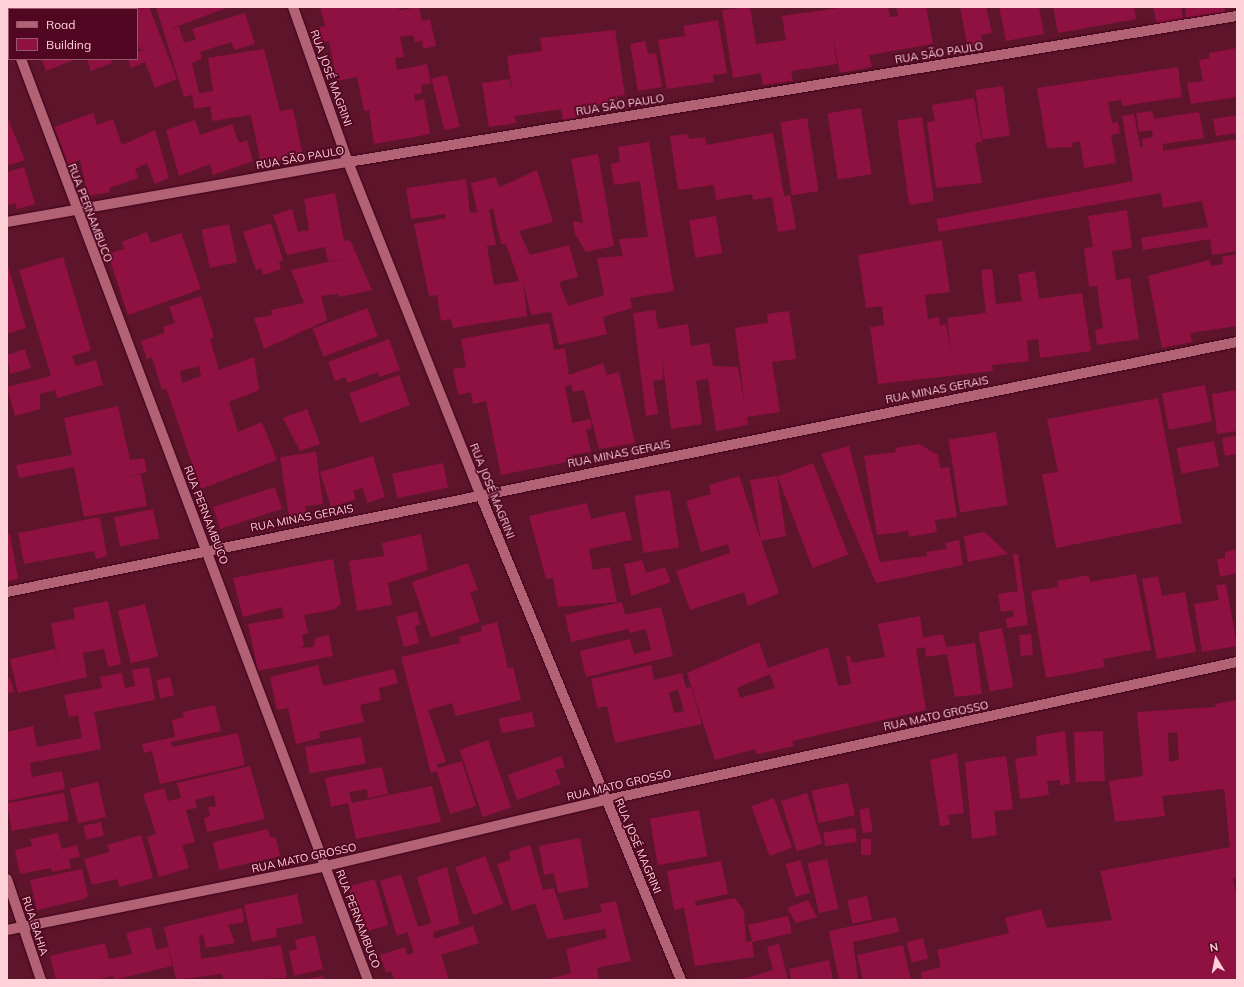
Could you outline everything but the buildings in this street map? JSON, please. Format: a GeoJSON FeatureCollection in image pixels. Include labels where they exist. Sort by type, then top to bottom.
{"type":"FeatureCollection","features":[{"type":"Feature","properties":{"kind":"street","name":"RUA JOSÉ MAGRINI"},"geometry":{"type":"LineString","coordinates":[[293,7],[348,162],[480,494],[681,980]]}},
{"type":"Feature","properties":{"kind":"street","name":"RUA SÃO PAULO"},"geometry":{"type":"LineString","coordinates":[[7,222],[348,162],[1237,16]]}},
{"type":"Feature","properties":{"kind":"street","name":"RUA PERNAMBUCO"},"geometry":{"type":"LineString","coordinates":[[21,60],[76,210],[368,980]]}},
{"type":"Feature","properties":{"kind":"street","name":"RUA MINAS GERAIS"},"geometry":{"type":"LineString","coordinates":[[7,592],[480,494],[1237,342]]}},
{"type":"Feature","properties":{"kind":"street","name":"RUA MATO GROSSO"},"geometry":{"type":"LineString","coordinates":[[7,930],[326,866],[606,800],[1237,662]]}},
{"type":"Feature","properties":{"kind":"street","name":"RUA BAHIA"},"geometry":{"type":"LineString","coordinates":[[7,879],[41,980]]}}]}
